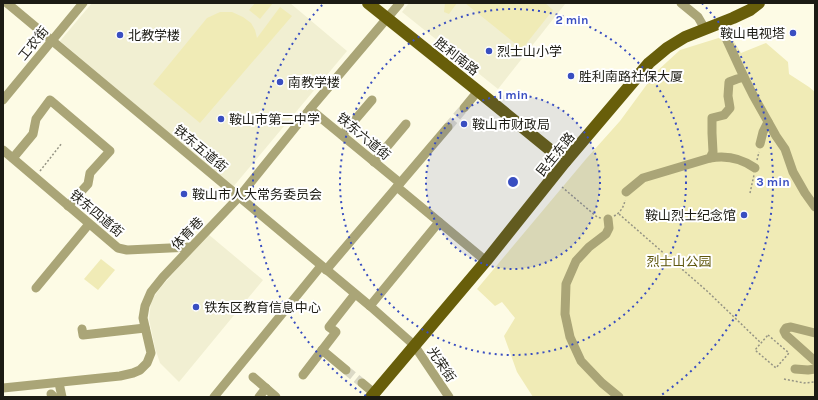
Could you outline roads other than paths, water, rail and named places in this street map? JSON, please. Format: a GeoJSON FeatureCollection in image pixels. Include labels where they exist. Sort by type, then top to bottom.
{"type":"FeatureCollection","features":[{"type":"Feature","properties":{"kind":"main road","name":"胜利南路"},"geometry":{"type":"LineString","coordinates":[[368,3],[565,162]]}},
{"type":"Feature","properties":{"kind":"main road","name":"民生东路"},"geometry":{"type":"LineString","coordinates":[[372,395],[649,63],[667,48],[685,37],[750,10],[759,3]]}},
{"type":"Feature","properties":{"kind":"street","name":"铁东五道街"},"geometry":{"type":"LineString","coordinates":[[7,3],[370,306],[414,345]]}},
{"type":"Feature","properties":{"kind":"street","name":"工农街"},"geometry":{"type":"LineString","coordinates":[[3,100],[83,3]]}},
{"type":"Feature","properties":{"kind":"street","name":"体育巷"},"geometry":{"type":"LineString","coordinates":[[3,388],[120,376],[140,370],[147,363],[151,353],[143,318],[145,306],[151,292],[163,276],[239,197],[310,109],[400,3]]}},
{"type":"Feature","properties":{"kind":"street"},"geometry":{"type":"LineString","coordinates":[[681,3],[698,17],[705,29]]}},
{"type":"Feature","properties":{"kind":"street"},"geometry":{"type":"LineString","coordinates":[[726,36],[744,78],[776,136],[785,149],[793,172],[805,193],[815,206]]}},
{"type":"Feature","properties":{"kind":"street"},"geometry":{"type":"LineString","coordinates":[[710,158],[713,152],[712,118],[724,115],[730,108],[728,96],[729,82],[744,78]]}},
{"type":"Feature","properties":{"kind":"street"},"geometry":{"type":"LineString","coordinates":[[464,108],[478,91]]}},
{"type":"Feature","properties":{"kind":"street"},"geometry":{"type":"LineString","coordinates":[[13,158],[33,134],[36,118],[50,100],[110,151],[90,173],[88,184],[68,206]]}},
{"type":"Feature","properties":{"kind":"street"},"geometry":{"type":"LineString","coordinates":[[342,135],[372,100]]}},
{"type":"Feature","properties":{"kind":"street","name":"铁东六道街"},"geometry":{"type":"LineString","coordinates":[[310,109],[374,162],[439,222],[486,260]]}},
{"type":"Feature","properties":{"kind":"street"},"geometry":{"type":"LineString","coordinates":[[760,144],[763,132],[768,122]]}},
{"type":"Feature","properties":{"kind":"street"},"geometry":{"type":"LineString","coordinates":[[374,162],[406,124]]}},
{"type":"Feature","properties":{"kind":"street"},"geometry":{"type":"LineString","coordinates":[[214,397],[324,268],[399,185],[448,127]]}},
{"type":"Feature","properties":{"kind":"street","name":"铁东四道街"},"geometry":{"type":"LineString","coordinates":[[3,150],[118,248],[123,250],[191,247]]}},
{"type":"Feature","properties":{"kind":"street"},"geometry":{"type":"LineString","coordinates":[[626,192],[643,178],[719,156],[731,157],[750,164],[755,168]]}},
{"type":"Feature","properties":{"kind":"street"},"geometry":{"type":"LineString","coordinates":[[608,219],[609,228],[606,234],[589,247],[576,262],[566,284],[565,314],[570,337],[581,361],[602,383],[619,397]]}},
{"type":"Feature","properties":{"kind":"street"},"geometry":{"type":"LineString","coordinates":[[370,306],[439,222]]}},
{"type":"Feature","properties":{"kind":"street"},"geometry":{"type":"LineString","coordinates":[[36,288],[89,224]]}},
{"type":"Feature","properties":{"kind":"street"},"geometry":{"type":"LineString","coordinates":[[302,375],[336,332],[329,327],[355,294]]}},
{"type":"Feature","properties":{"kind":"street"},"geometry":{"type":"LineString","coordinates":[[815,333],[791,327],[786,328],[784,331],[786,335],[815,361]]}},
{"type":"Feature","properties":{"kind":"street"},"geometry":{"type":"LineString","coordinates":[[82,329],[83,335],[146,328]]}},
{"type":"Feature","properties":{"kind":"street","name":"光荣街"},"geometry":{"type":"LineString","coordinates":[[414,345],[449,397]]}},
{"type":"Feature","properties":{"kind":"street"},"geometry":{"type":"LineString","coordinates":[[322,350],[346,370]]}},
{"type":"Feature","properties":{"kind":"street"},"geometry":{"type":"LineString","coordinates":[[794,369],[815,369]]}},
{"type":"Feature","properties":{"kind":"street"},"geometry":{"type":"LineString","coordinates":[[253,377],[276,397]]}},
{"type":"Feature","properties":{"kind":"street"},"geometry":{"type":"LineString","coordinates":[[59,383],[62,397]]}},
{"type":"Feature","properties":{"kind":"street"},"geometry":{"type":"LineString","coordinates":[[362,383],[372,395]]}},
{"type":"Feature","properties":{"kind":"street"},"geometry":{"type":"LineString","coordinates":[[259,397],[266,388]]}},
{"type":"Feature","properties":{"kind":"tunnel"},"geometry":{"type":"LineString","coordinates":[[448,127],[464,108]]}},
{"type":"Feature","properties":{"kind":"tunnel"},"geometry":{"type":"LineString","coordinates":[[346,370],[362,383]]}},
{"type":"Feature","properties":{"kind":"place","name":"鞍山电视塔"},"geometry":{"type":"Point","coordinates":[793,33]}},
{"type":"Feature","properties":{"kind":"place","name":"北教学楼"},"geometry":{"type":"Point","coordinates":[120,35]}},
{"type":"Feature","properties":{"kind":"place","name":"烈士山小学"},"geometry":{"type":"Point","coordinates":[489,51]}},
{"type":"Feature","properties":{"kind":"place","name":"胜利南路社保大厦"},"geometry":{"type":"Point","coordinates":[571,76]}},
{"type":"Feature","properties":{"kind":"place","name":"南教学楼"},"geometry":{"type":"Point","coordinates":[280,82]}},
{"type":"Feature","properties":{"kind":"place","name":"鞍山市第二中学"},"geometry":{"type":"Point","coordinates":[221,119]}},
{"type":"Feature","properties":{"kind":"place","name":"鞍山市财政局"},"geometry":{"type":"Point","coordinates":[464,124]}},
{"type":"Feature","properties":{"kind":"place","name":"鞍山市人大常务委员会"},"geometry":{"type":"Point","coordinates":[184,194]}},
{"type":"Feature","properties":{"kind":"place","name":"鞍山烈士纪念馆"},"geometry":{"type":"Point","coordinates":[744,215]}},
{"type":"Feature","properties":{"kind":"place","name":"铁东区教育信息中心"},"geometry":{"type":"Point","coordinates":[196,307]}},
{"type":"Feature","properties":{"kind":"park label","name":"烈士山公园"},"geometry":{"type":"Point","coordinates":[679,261]}}]}
